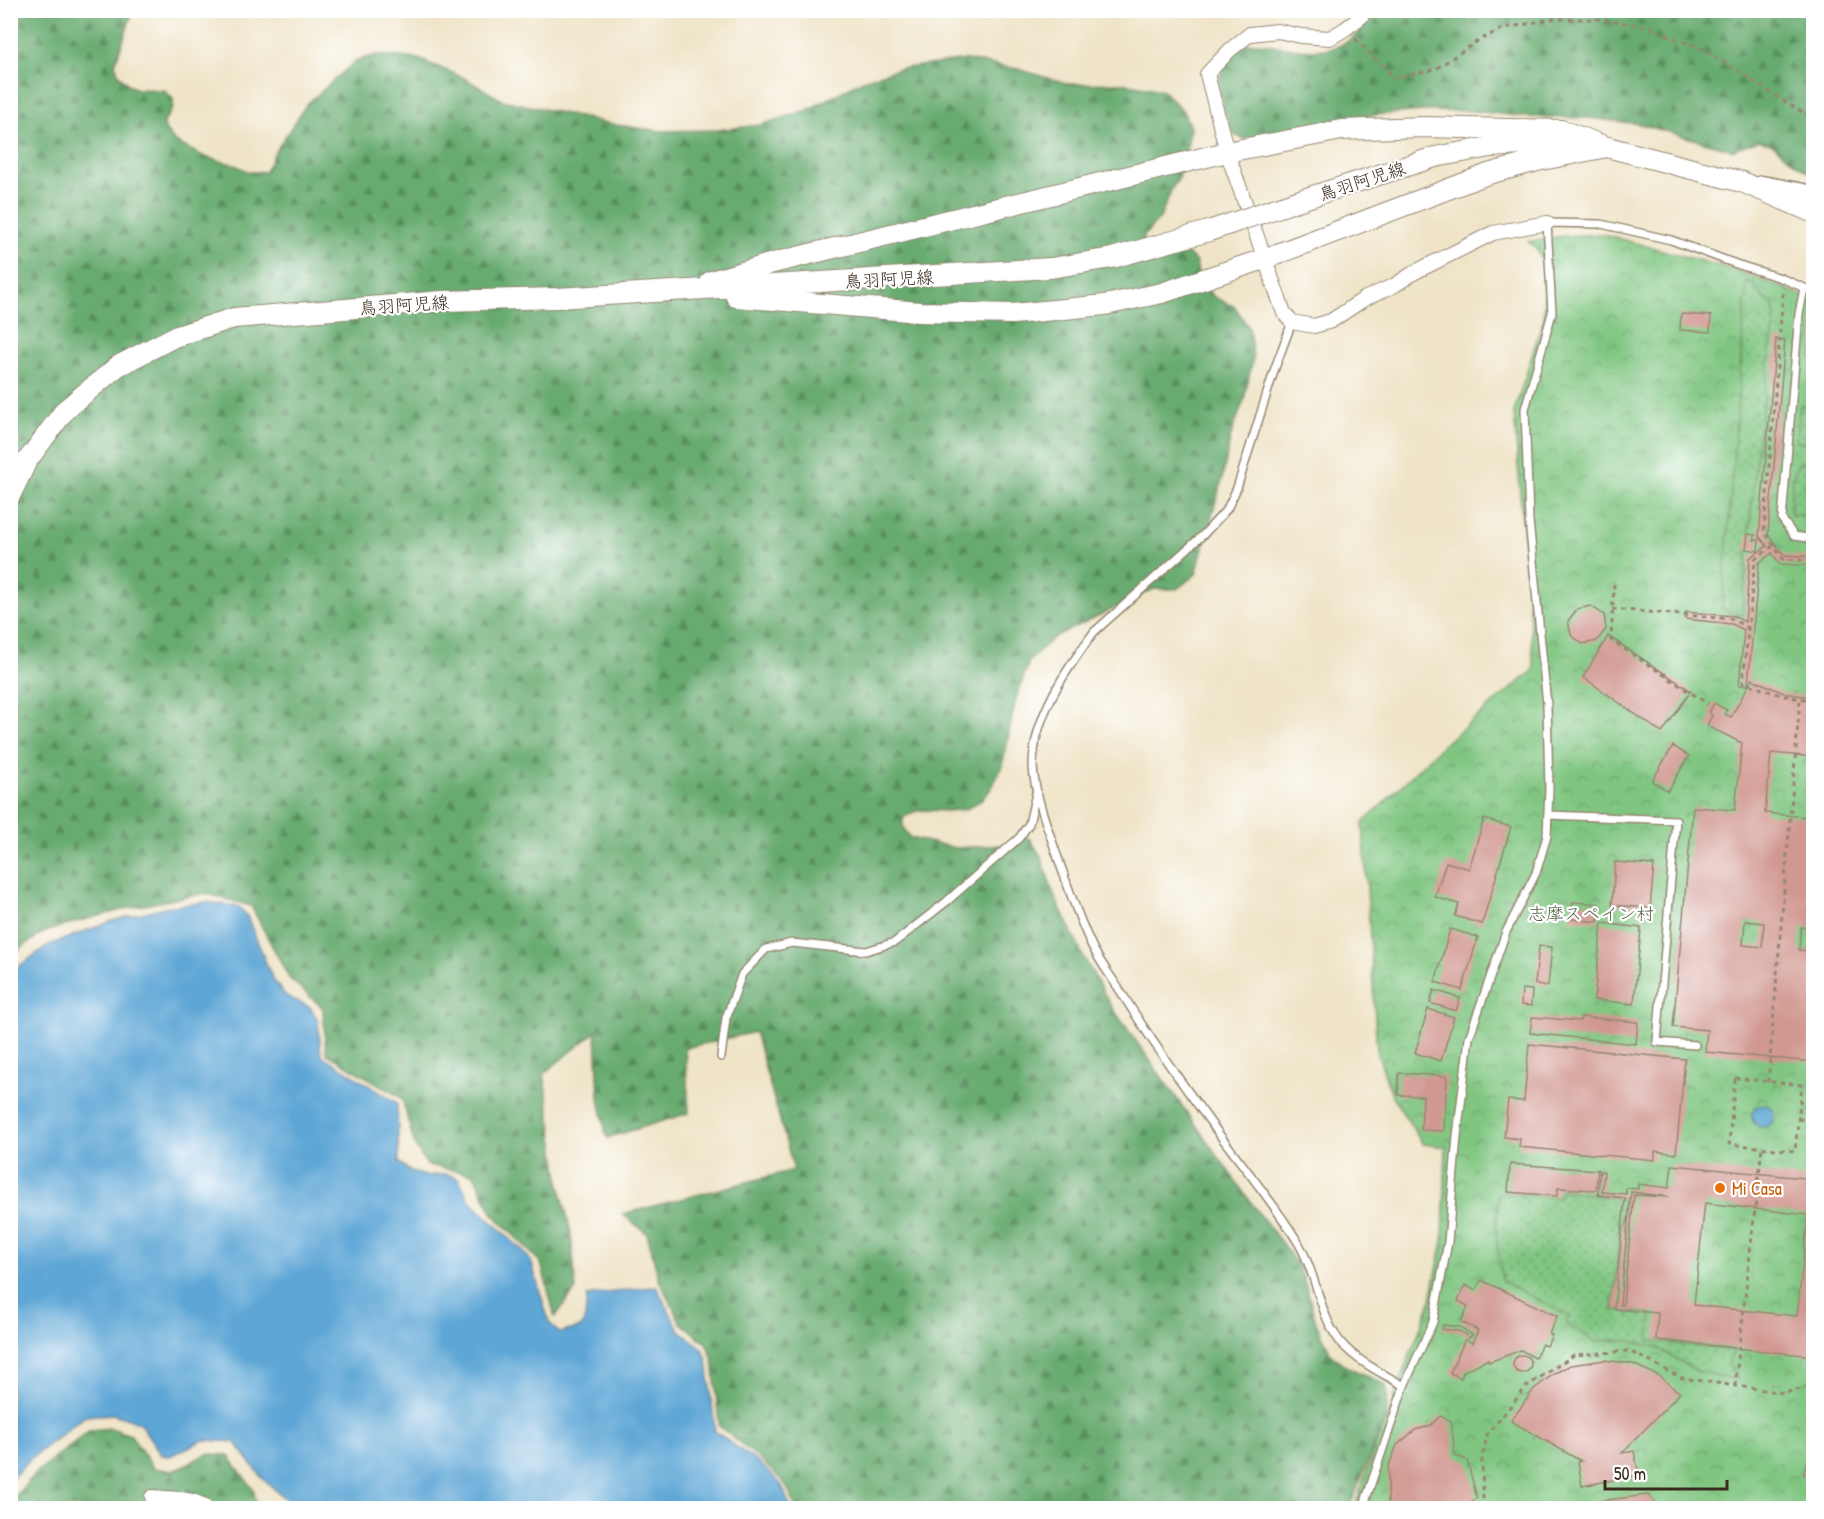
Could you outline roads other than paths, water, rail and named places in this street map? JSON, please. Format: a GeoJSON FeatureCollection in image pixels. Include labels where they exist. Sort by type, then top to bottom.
{"type":"FeatureCollection","features":[{"type":"Feature","properties":{"kind":"main road"},"geometry":{"type":"LineString","coordinates":[[676,291],[773,263],[1227,152],[1342,130],[1423,127],[1562,129],[1607,147]]}},
{"type":"Feature","properties":{"kind":"main road","name":"鳥羽阿児線"},"geometry":{"type":"LineString","coordinates":[[10,496],[27,461],[64,410],[118,366],[174,337],[234,318],[442,302],[557,298],[1052,268],[1112,258],[1209,231],[1435,157],[1479,149],[1551,143],[1607,147],[1742,182],[1814,213]]}},
{"type":"Feature","properties":{"kind":"main road"},"geometry":{"type":"LineString","coordinates":[[676,291],[920,312],[1013,314],[1105,305],[1162,293],[1264,259],[1488,174],[1537,161],[1607,147]]}},
{"type":"Feature","properties":{"kind":"street"},"geometry":{"type":"LineString","coordinates":[[1364,10],[1361,17],[1330,38],[1301,36],[1278,31],[1250,34],[1230,50],[1207,74],[1227,152],[1281,307],[1292,322],[1314,326],[1331,321],[1364,299],[1493,233],[1547,223]]}},
{"type":"Feature","properties":{"kind":"street"},"geometry":{"type":"LineString","coordinates":[[1742,182],[1814,195]]}},
{"type":"Feature","properties":{"kind":"street"},"geometry":{"type":"LineString","coordinates":[[152,1497],[190,1502],[202,1505],[206,1509]]}},
{"type":"Feature","properties":{"kind":"lane"},"geometry":{"type":"LineString","coordinates":[[1363,1509],[1404,1386],[1433,1322],[1449,1242],[1457,1136],[1469,1038],[1506,932],[1536,873],[1547,836],[1546,705],[1529,520],[1525,409],[1552,313],[1547,223],[1600,224],[1671,240],[1781,278],[1814,292]]}},
{"type":"Feature","properties":{"kind":"lane"},"geometry":{"type":"LineString","coordinates":[[1804,288],[1782,519],[1794,536],[1814,539]]}},
{"type":"Feature","properties":{"kind":"lane"},"geometry":{"type":"LineString","coordinates":[[1292,322],[1237,488],[1227,509],[1204,534],[1094,632],[1059,684],[1042,720],[1034,751],[1033,768],[1037,791],[1072,899],[1100,960],[1137,1017],[1299,1245],[1314,1278],[1329,1327],[1344,1347],[1404,1386]]}},
{"type":"Feature","properties":{"kind":"lane"},"geometry":{"type":"LineString","coordinates":[[721,1057],[726,1018],[742,974],[766,949],[792,943],[866,951],[895,942],[946,902],[1019,838],[1029,824],[1037,791]]}},
{"type":"Feature","properties":{"kind":"lane"},"geometry":{"type":"LineString","coordinates":[[1548,815],[1676,820],[1657,1041],[1695,1045]]}},
{"type":"Feature","properties":{"kind":"water"},"geometry":{"type":"Polygon","coordinates":[[[207,902],[239,907],[247,916],[273,980],[286,996],[310,1007],[318,1020],[321,1055],[397,1103],[399,1162],[408,1170],[425,1176],[447,1174],[459,1179],[470,1201],[523,1251],[531,1261],[549,1322],[559,1333],[582,1327],[587,1296],[656,1286],[679,1330],[701,1347],[707,1359],[715,1431],[759,1463],[781,1484],[791,1508],[296,1508],[263,1479],[235,1442],[204,1440],[170,1456],[161,1455],[140,1423],[113,1414],[85,1416],[29,1460],[11,1479],[11,972],[49,945],[112,921],[165,907],[207,902]]]}},
{"type":"Feature","properties":{"kind":"water"},"geometry":{"type":"Polygon","coordinates":[[[1759,1105],[1767,1105],[1774,1112],[1774,1120],[1767,1127],[1759,1127],[1752,1120],[1752,1112],[1759,1105]]]}},
{"type":"Feature","properties":{"kind":"place","name":"Mi Casa"},"geometry":{"type":"Point","coordinates":[1720,1188]}},
{"type":"Feature","properties":{"kind":"park label","name":"志摩スペイン村"},"geometry":{"type":"Point","coordinates":[1591,913]}}]}
